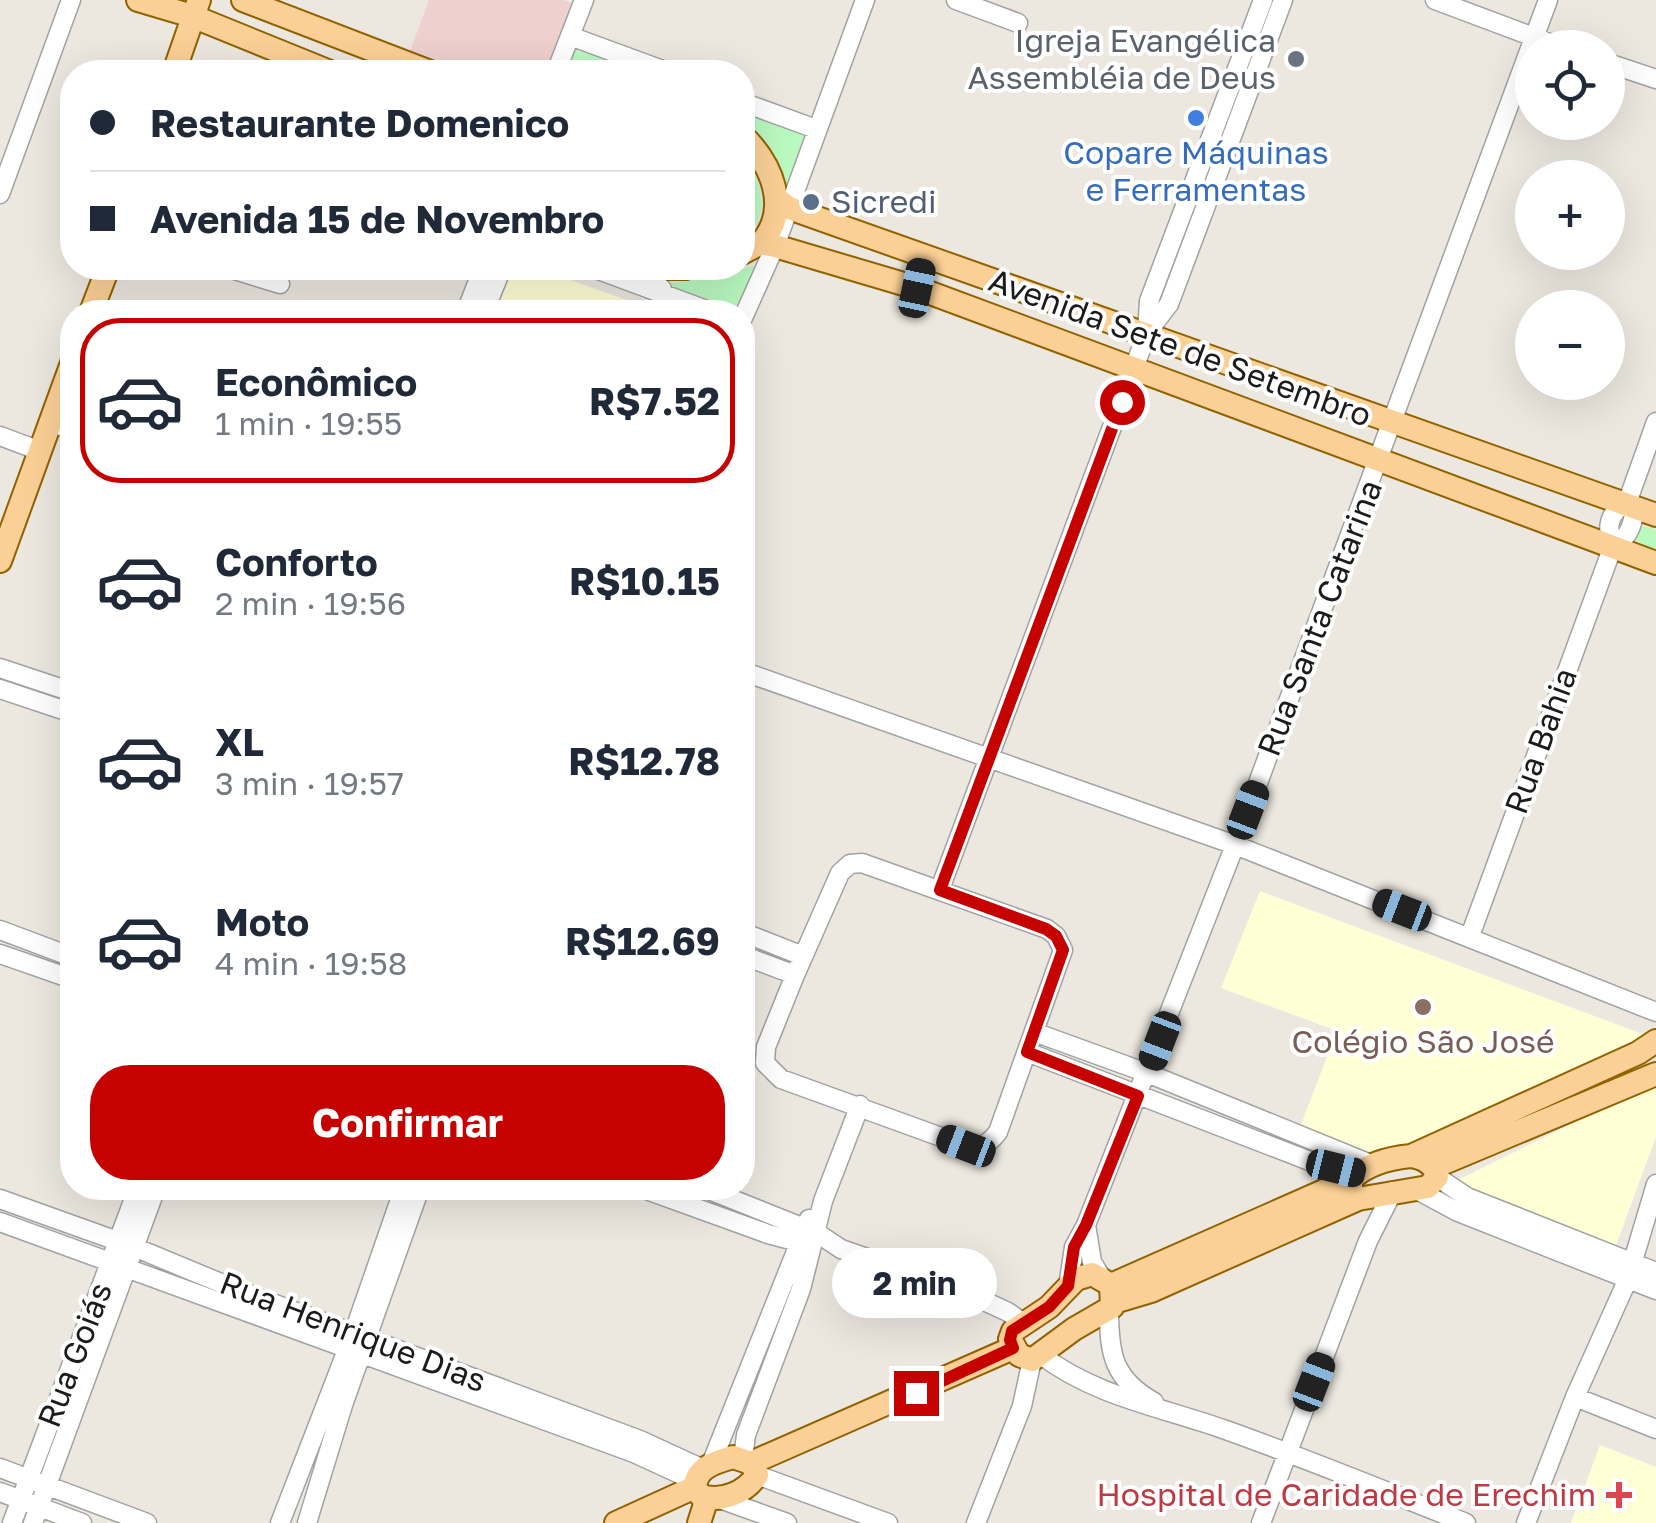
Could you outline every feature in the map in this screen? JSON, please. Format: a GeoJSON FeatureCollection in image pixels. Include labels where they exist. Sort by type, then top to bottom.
{"type":"FeatureCollection","features":[{"type":"Feature","properties":{"kind":"main road"},"geometry":{"type":"LineString","coordinates":[[138,0],[196,8],[305,60]]}},
{"type":"Feature","properties":{"kind":"main road"},"geometry":{"type":"LineString","coordinates":[[244,0],[399,60]]}},
{"type":"Feature","properties":{"kind":"main road"},"geometry":{"type":"LineString","coordinates":[[178,60],[196,8]]}},
{"type":"Feature","properties":{"kind":"main road"},"geometry":{"type":"LineString","coordinates":[[755,147],[783,204],[759,247]]}},
{"type":"Feature","properties":{"kind":"main road","name":"Avenida Sete de Setembro"},"geometry":{"type":"LineString","coordinates":[[783,204],[1656,515]]}},
{"type":"Feature","properties":{"kind":"main road","name":"Avenida Sete de Setembro"},"geometry":{"type":"LineString","coordinates":[[759,247],[917,288],[1656,562]]}},
{"type":"Feature","properties":{"kind":"main road"},"geometry":{"type":"LineString","coordinates":[[917,288],[923,257]]}},
{"type":"Feature","properties":{"kind":"main road"},"geometry":{"type":"LineString","coordinates":[[0,561],[40,451],[60,427]]}},
{"type":"Feature","properties":{"kind":"main road"},"geometry":{"type":"LineString","coordinates":[[1410,1156],[1638,1053],[1656,1041]]}},
{"type":"Feature","properties":{"kind":"main road"},"geometry":{"type":"LineString","coordinates":[[1361,1183],[1405,1191],[1428,1188],[1435,1172],[1656,1074]]}},
{"type":"Feature","properties":{"kind":"main road"},"geometry":{"type":"LineString","coordinates":[[651,1523],[704,1485],[733,1457],[750,1465],[1029,1354],[1074,1329],[1108,1293],[1178,1267],[1361,1183],[1392,1157],[1420,1157],[1435,1172]]}},
{"type":"Feature","properties":{"kind":"main road"},"geometry":{"type":"LineString","coordinates":[[1029,1354],[1010,1340],[1012,1331],[1049,1307],[1068,1286],[1083,1276],[1108,1293]]}},
{"type":"Feature","properties":{"kind":"main road"},"geometry":{"type":"LineString","coordinates":[[616,1523],[704,1485],[737,1492],[753,1482],[750,1465]]}},
{"type":"Feature","properties":{"kind":"main road"},"geometry":{"type":"LineString","coordinates":[[699,1523],[704,1485]]}},
{"type":"Feature","properties":{"kind":"street"},"geometry":{"type":"LineString","coordinates":[[0,194],[71,0]]}},
{"type":"Feature","properties":{"kind":"street"},"geometry":{"type":"LineString","coordinates":[[561,60],[584,0]]}},
{"type":"Feature","properties":{"kind":"street"},"geometry":{"type":"LineString","coordinates":[[783,204],[865,0]]}},
{"type":"Feature","properties":{"kind":"street"},"geometry":{"type":"LineString","coordinates":[[956,0],[1018,22]]}},
{"type":"Feature","properties":{"kind":"street"},"geometry":{"type":"LineString","coordinates":[[1147,333],[1149,301],[1263,0]]}},
{"type":"Feature","properties":{"kind":"street"},"geometry":{"type":"LineString","coordinates":[[940,890],[1147,333],[1169,304],[1283,0]]}},
{"type":"Feature","properties":{"kind":"street"},"geometry":{"type":"LineString","coordinates":[[1435,0],[1515,30]]}},
{"type":"Feature","properties":{"kind":"street","name":"Rua Santa Catarina"},"geometry":{"type":"LineString","coordinates":[[1538,30],[1548,0]]}},
{"type":"Feature","properties":{"kind":"street"},"geometry":{"type":"LineString","coordinates":[[570,36],[629,60]]}},
{"type":"Feature","properties":{"kind":"street"},"geometry":{"type":"LineString","coordinates":[[1625,68],[1656,79]]}},
{"type":"Feature","properties":{"kind":"street","name":"Rua Santa Catarina"},"geometry":{"type":"LineString","coordinates":[[1068,1286],[1074,1247],[1148,1073],[1515,92]]}},
{"type":"Feature","properties":{"kind":"street"},"geometry":{"type":"LineString","coordinates":[[755,106],[816,129]]}},
{"type":"Feature","properties":{"kind":"street"},"geometry":{"type":"LineString","coordinates":[[267,280],[280,284]]}},
{"type":"Feature","properties":{"kind":"street"},"geometry":{"type":"LineString","coordinates":[[626,280],[680,300]]}},
{"type":"Feature","properties":{"kind":"street"},"geometry":{"type":"LineString","coordinates":[[652,280],[670,296]]}},
{"type":"Feature","properties":{"kind":"street"},"geometry":{"type":"LineString","coordinates":[[1627,502],[1656,422]]}},
{"type":"Feature","properties":{"kind":"street"},"geometry":{"type":"LineString","coordinates":[[0,436],[40,451]]}},
{"type":"Feature","properties":{"kind":"street","name":"Rua Bahia"},"geometry":{"type":"LineString","coordinates":[[1470,936],[1613,546],[1628,535],[1634,513],[1627,502]]}},
{"type":"Feature","properties":{"kind":"street"},"geometry":{"type":"LineString","coordinates":[[0,668],[60,688]]}},
{"type":"Feature","properties":{"kind":"street"},"geometry":{"type":"LineString","coordinates":[[755,675],[992,756],[1234,845],[1656,1012]]}},
{"type":"Feature","properties":{"kind":"street"},"geometry":{"type":"LineString","coordinates":[[0,689],[60,709]]}},
{"type":"Feature","properties":{"kind":"street"},"geometry":{"type":"LineString","coordinates":[[862,862],[940,890],[1046,929],[1063,950],[998,1132],[979,1148],[781,1080],[765,1063],[766,1047],[840,873],[850,864],[862,862]]}},
{"type":"Feature","properties":{"kind":"street"},"geometry":{"type":"LineString","coordinates":[[0,930],[60,952]]}},
{"type":"Feature","properties":{"kind":"street"},"geometry":{"type":"LineString","coordinates":[[755,937],[803,956]]}},
{"type":"Feature","properties":{"kind":"street"},"geometry":{"type":"LineString","coordinates":[[0,954],[60,976]]}},
{"type":"Feature","properties":{"kind":"street"},"geometry":{"type":"LineString","coordinates":[[755,960],[795,974]]}},
{"type":"Feature","properties":{"kind":"street"},"geometry":{"type":"LineString","coordinates":[[1034,1032],[1205,1097],[1361,1183]]}},
{"type":"Feature","properties":{"kind":"street"},"geometry":{"type":"LineString","coordinates":[[1027,1052],[1361,1183]]}},
{"type":"Feature","properties":{"kind":"street"},"geometry":{"type":"LineString","coordinates":[[1198,1118],[1205,1097]]}},
{"type":"Feature","properties":{"kind":"street"},"geometry":{"type":"LineString","coordinates":[[704,1485],[860,1106]]}},
{"type":"Feature","properties":{"kind":"street"},"geometry":{"type":"LineString","coordinates":[[1435,1172],[1467,1197],[1629,1272],[1656,1290]]}},
{"type":"Feature","properties":{"kind":"street"},"geometry":{"type":"LineString","coordinates":[[1361,1183],[1368,1241]]}},
{"type":"Feature","properties":{"kind":"street"},"geometry":{"type":"LineString","coordinates":[[1526,1523],[1574,1398],[1629,1272],[1656,1184]]}},
{"type":"Feature","properties":{"kind":"street"},"geometry":{"type":"LineString","coordinates":[[1261,1523],[1368,1241],[1405,1191],[1629,1272],[1656,1272]]}},
{"type":"Feature","properties":{"kind":"street","name":"Rua Henrique Dias"},"geometry":{"type":"LineString","coordinates":[[0,1199],[127,1244],[237,1300]]}},
{"type":"Feature","properties":{"kind":"street","name":"Rua Goiás"},"geometry":{"type":"LineString","coordinates":[[12,1523],[27,1479],[77,1373],[119,1267],[136,1200]]}},
{"type":"Feature","properties":{"kind":"street","name":"Rua Goiás"},"geometry":{"type":"LineString","coordinates":[[127,1244],[150,1200]]}},
{"type":"Feature","properties":{"kind":"street"},"geometry":{"type":"LineString","coordinates":[[306,1523],[400,1200]]}},
{"type":"Feature","properties":{"kind":"street"},"geometry":{"type":"LineString","coordinates":[[280,1523],[415,1200]]}},
{"type":"Feature","properties":{"kind":"street"},"geometry":{"type":"LineString","coordinates":[[682,1200],[808,1237],[960,1290],[1022,1322]]}},
{"type":"Feature","properties":{"kind":"street"},"geometry":{"type":"LineString","coordinates":[[729,1200],[808,1237]]}},
{"type":"Feature","properties":{"kind":"street","name":"Rua Henrique Dias"},"geometry":{"type":"LineString","coordinates":[[0,1222],[119,1267],[237,1300],[640,1440],[704,1485],[787,1523]]}},
{"type":"Feature","properties":{"kind":"street"},"geometry":{"type":"LineString","coordinates":[[1086,1225],[1092,1262],[1108,1293],[1112,1353],[1121,1378],[1167,1409]]}},
{"type":"Feature","properties":{"kind":"street"},"geometry":{"type":"LineString","coordinates":[[808,1237],[801,1289],[746,1435],[750,1465],[888,1523]]}},
{"type":"Feature","properties":{"kind":"street"},"geometry":{"type":"LineString","coordinates":[[976,1523],[1022,1406],[1029,1354],[1102,1391],[1167,1409],[1288,1452],[1466,1523]]}},
{"type":"Feature","properties":{"kind":"street","name":"Rua Goiás"},"geometry":{"type":"LineString","coordinates":[[36,1514],[77,1373]]}},
{"type":"Feature","properties":{"kind":"street"},"geometry":{"type":"LineString","coordinates":[[1574,1398],[1656,1429]]}},
{"type":"Feature","properties":{"kind":"street"},"geometry":{"type":"LineString","coordinates":[[0,1468],[147,1523]]}},
{"type":"Feature","properties":{"kind":"street"},"geometry":{"type":"LineString","coordinates":[[0,1492],[20,1499],[36,1514],[82,1523]]}},
{"type":"Feature","properties":{"kind":"shaded area"},"geometry":{"type":"Polygon","coordinates":[[[429,0],[563,0],[574,4],[552,60],[434,60],[410,51],[429,0]]]}},
{"type":"Feature","properties":{"kind":"shaded area"},"geometry":{"type":"Polygon","coordinates":[[[507,280],[570,280],[627,300],[499,300],[507,280]]]}},
{"type":"Feature","properties":{"kind":"shaded area","name":"Colégio São José"},"geometry":{"type":"Polygon","coordinates":[[[1260,891],[1645,1035],[1384,1158],[1300,1127],[1337,1031],[1221,988],[1260,891]]]}},
{"type":"Feature","properties":{"kind":"shaded area","name":"Colégio São José"},"geometry":{"type":"Polygon","coordinates":[[[1656,1082],[1656,1137],[1615,1248],[1456,1185],[1458,1180],[1656,1082]]]}},
{"type":"Feature","properties":{"kind":"shaded area","name":"Hospital de Caridade de Erechim"},"geometry":{"type":"Polygon","coordinates":[[[1600,1445],[1656,1467],[1656,1523],[1571,1523],[1600,1445]]]}},
{"type":"Feature","properties":{"kind":"green space"},"geometry":{"type":"Polygon","coordinates":[[[573,43],[605,54],[602,60],[566,60],[573,43]]]}},
{"type":"Feature","properties":{"kind":"green space"},"geometry":{"type":"Polygon","coordinates":[[[755,116],[811,136],[792,186],[782,185],[755,145],[755,116]]]}},
{"type":"Feature","properties":{"kind":"green space"},"geometry":{"type":"Polygon","coordinates":[[[755,173],[761,195],[755,227],[755,173]]]}},
{"type":"Feature","properties":{"kind":"green space"},"geometry":{"type":"Polygon","coordinates":[[[752,280],[744,300],[712,300],[661,284],[752,280]]]}},
{"type":"Feature","properties":{"kind":"green space"},"geometry":{"type":"Polygon","coordinates":[[[1643,526],[1656,530],[1656,551],[1633,539],[1636,529],[1643,526]]]}},
{"type":"Feature","properties":{"kind":"place","name":"Igreja Evangélica Assembléia de Deus"},"geometry":{"type":"Point","coordinates":[1296,59]}},
{"type":"Feature","properties":{"kind":"place","name":"Copare Máquinas e Ferramentas"},"geometry":{"type":"Point","coordinates":[1196,118]}},
{"type":"Feature","properties":{"kind":"place","name":"Sicredi"},"geometry":{"type":"Point","coordinates":[811,202]}},
{"type":"Feature","properties":{"kind":"place","name":"Colégio São José"},"geometry":{"type":"Point","coordinates":[1423,1007]}},
{"type":"Feature","properties":{"kind":"place","name":"Hospital de Caridade de Erechim"},"geometry":{"type":"Point","coordinates":[1619,1495]}},
{"type":"Feature","properties":{"kind":"route"},"geometry":{"type":"LineString","coordinates":[[916,1393],[1013,1348],[1012,1331],[1049,1307],[1068,1286],[1074,1247],[1138,1096],[1027,1052],[1063,950],[1056,936],[940,890],[1122,402]]}}]}
